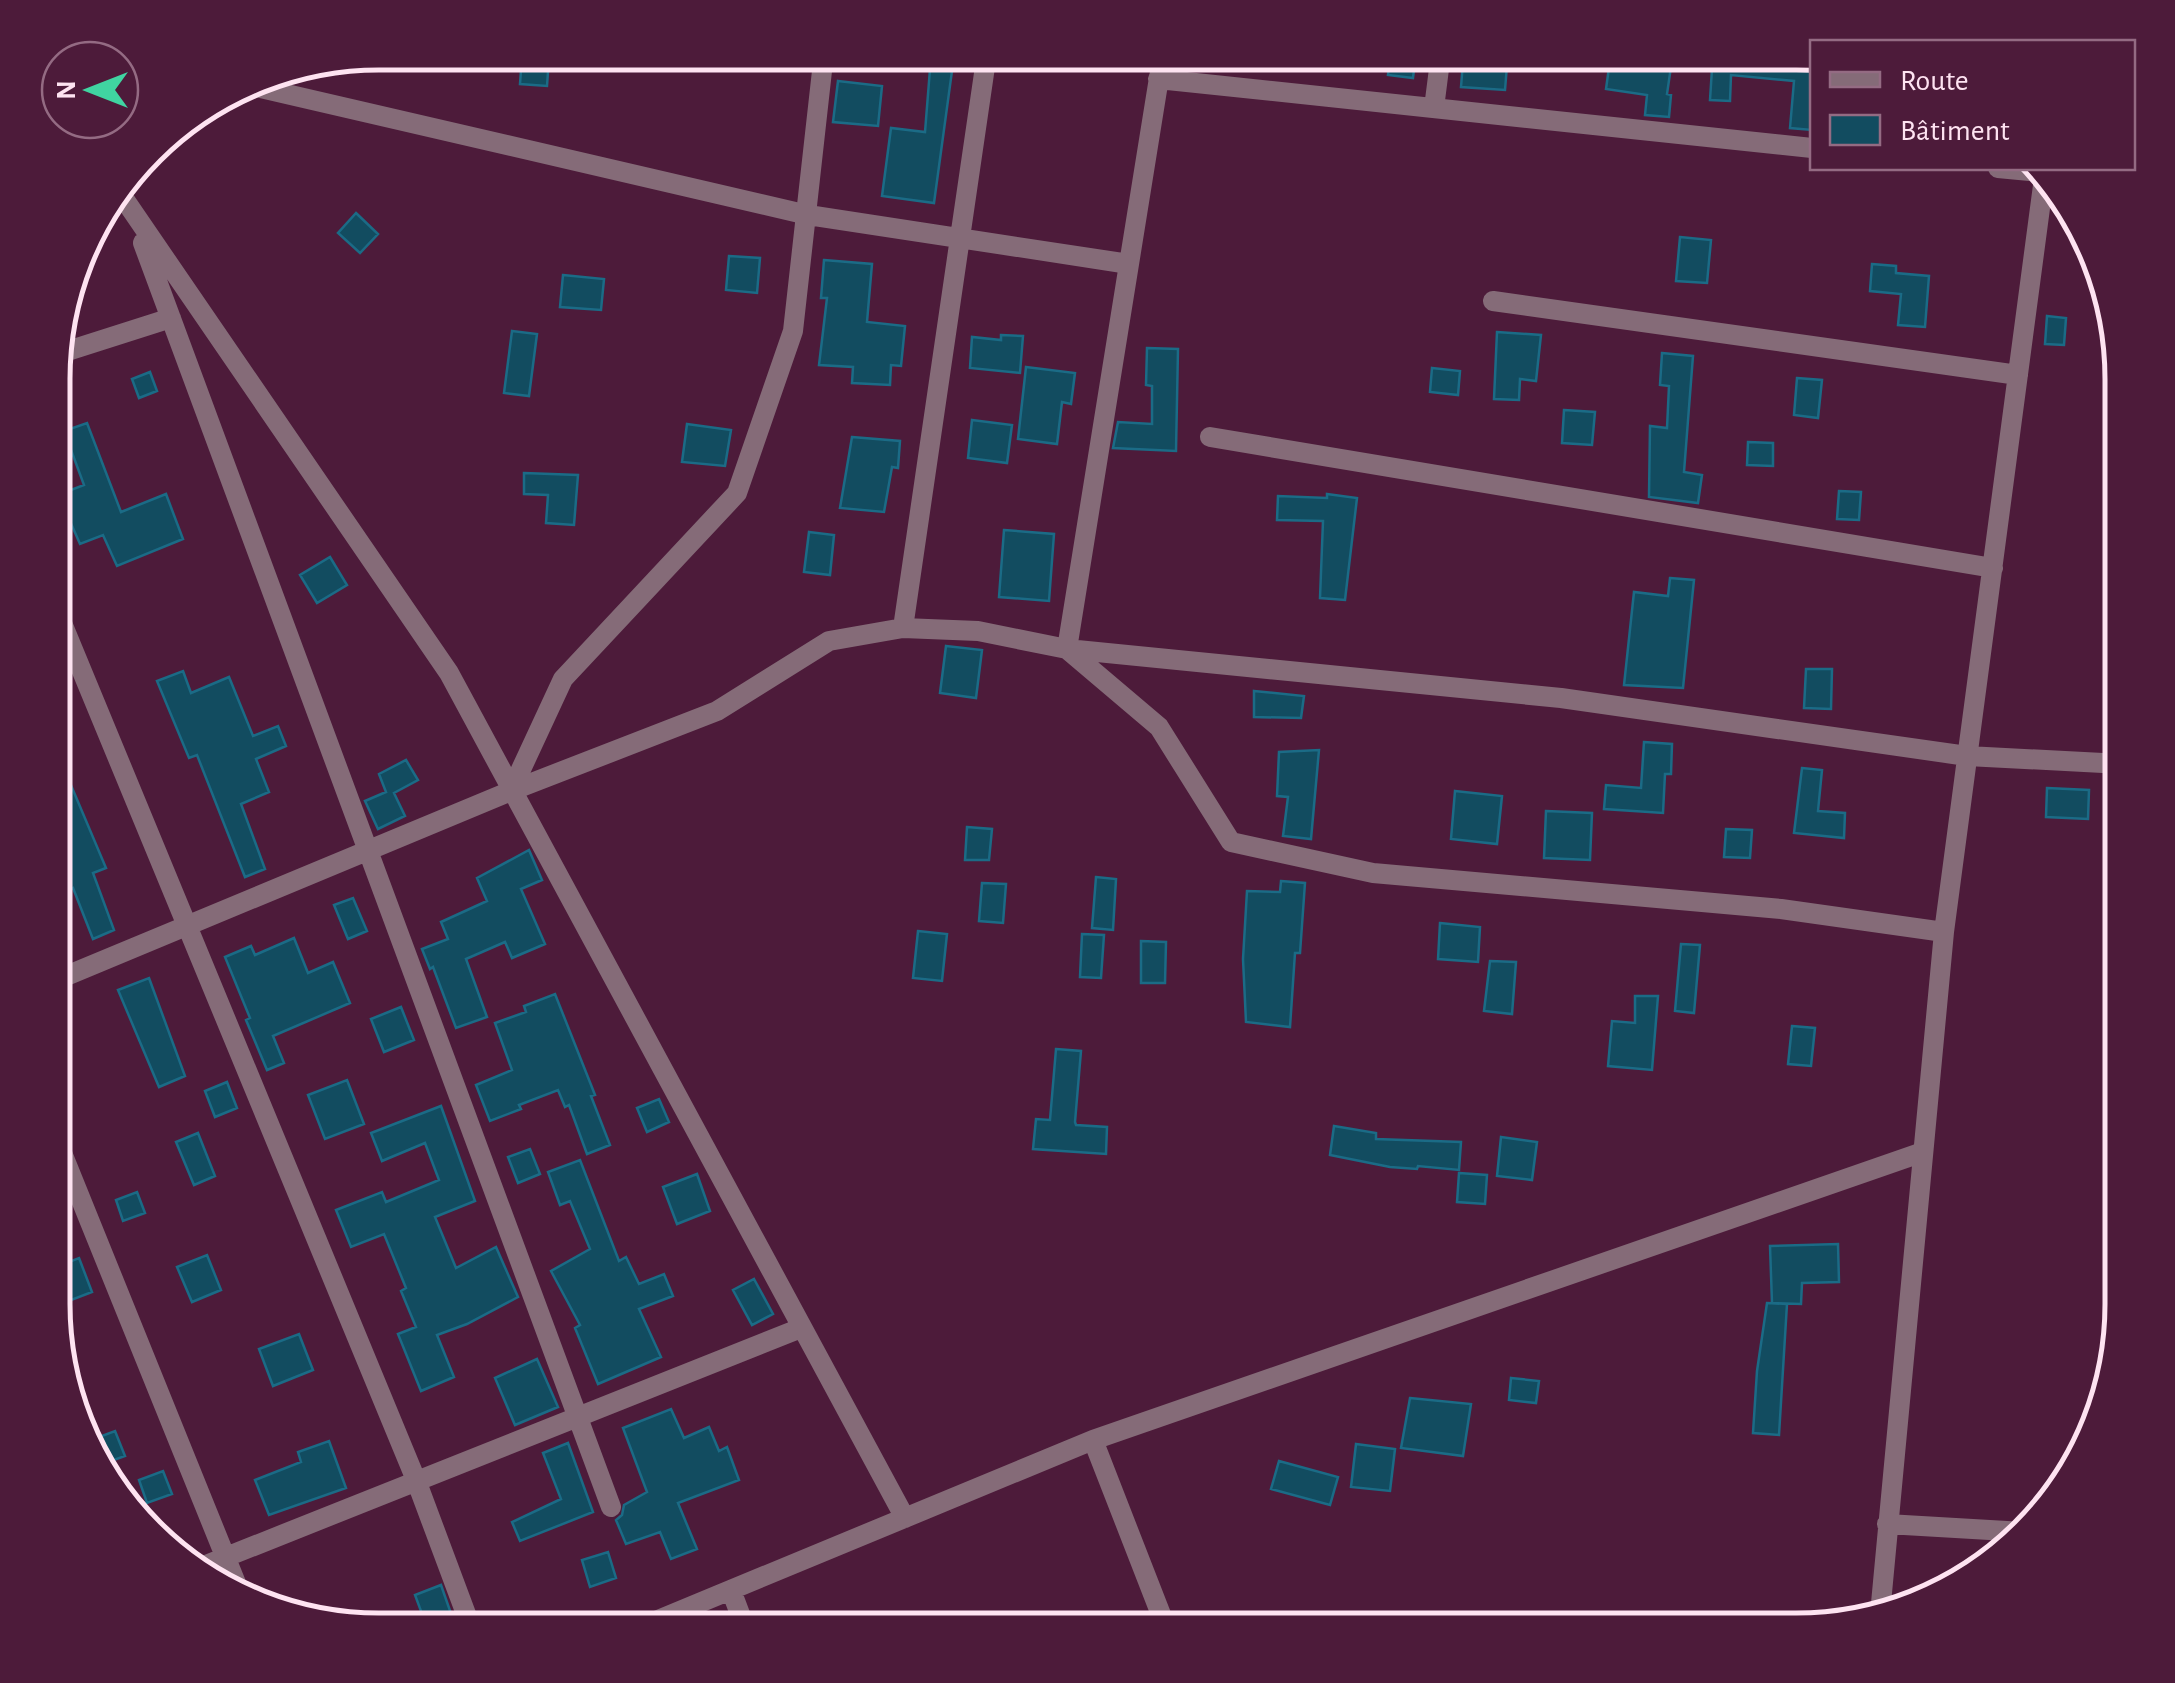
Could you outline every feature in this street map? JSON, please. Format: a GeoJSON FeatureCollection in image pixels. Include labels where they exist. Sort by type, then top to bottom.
{"type":"FeatureCollection","features":[{"type":"Feature","properties":{"kind":"street"},"geometry":{"type":"LineString","coordinates":[[511,791],[563,679],[737,492],[793,332],[822,70]]}},
{"type":"Feature","properties":{"kind":"street"},"geometry":{"type":"LineString","coordinates":[[903,628],[984,70]]}},
{"type":"Feature","properties":{"kind":"street"},"geometry":{"type":"LineString","coordinates":[[1067,649],[1159,71]]}},
{"type":"Feature","properties":{"kind":"street"},"geometry":{"type":"LineString","coordinates":[[1434,108],[1439,71]]}},
{"type":"Feature","properties":{"kind":"street"},"geometry":{"type":"LineString","coordinates":[[1158,79],[1810,148]]}},
{"type":"Feature","properties":{"kind":"street"},"geometry":{"type":"LineString","coordinates":[[270,90],[808,215],[1129,264]]}},
{"type":"Feature","properties":{"kind":"street"},"geometry":{"type":"LineString","coordinates":[[1881,1600],[1944,932],[2042,193]]}},
{"type":"Feature","properties":{"kind":"street"},"geometry":{"type":"LineString","coordinates":[[126,202],[448,673],[905,1518]]}},
{"type":"Feature","properties":{"kind":"street"},"geometry":{"type":"LineString","coordinates":[[132,213],[611,1507]]}},
{"type":"Feature","properties":{"kind":"street"},"geometry":{"type":"LineString","coordinates":[[1493,300],[2018,375]]}},
{"type":"Feature","properties":{"kind":"street"},"geometry":{"type":"LineString","coordinates":[[72,350],[171,318]]}},
{"type":"Feature","properties":{"kind":"street"},"geometry":{"type":"LineString","coordinates":[[1210,438],[1992,568]]}},
{"type":"Feature","properties":{"kind":"street"},"geometry":{"type":"LineString","coordinates":[[71,974],[511,791],[717,711],[829,641],[903,628],[978,630],[1067,649],[1561,698],[1968,756],[2105,763]]}},
{"type":"Feature","properties":{"kind":"street"},"geometry":{"type":"LineString","coordinates":[[70,643],[416,1480],[465,1612]]}},
{"type":"Feature","properties":{"kind":"street"},"geometry":{"type":"LineString","coordinates":[[1067,649],[1159,726],[1231,842],[1373,872],[1781,909],[1944,932]]}},
{"type":"Feature","properties":{"kind":"street"},"geometry":{"type":"LineString","coordinates":[[677,1612],[1094,1440],[1923,1152]]}},
{"type":"Feature","properties":{"kind":"street"},"geometry":{"type":"LineString","coordinates":[[71,1175],[233,1576]]}},
{"type":"Feature","properties":{"kind":"street"},"geometry":{"type":"LineString","coordinates":[[211,1563],[801,1328]]}},
{"type":"Feature","properties":{"kind":"street"},"geometry":{"type":"LineString","coordinates":[[1094,1440],[1160,1613]]}},
{"type":"Feature","properties":{"kind":"street"},"geometry":{"type":"LineString","coordinates":[[1887,1524],[2005,1531]]}},
{"type":"Feature","properties":{"kind":"street"},"geometry":{"type":"LineString","coordinates":[[731,1590],[739,1612]]}},
{"type":"Feature","properties":{"kind":"building"},"geometry":{"type":"Polygon","coordinates":[[[521,70],[548,70],[547,86],[520,84],[521,70]]]}},
{"type":"Feature","properties":{"kind":"building"},"geometry":{"type":"Polygon","coordinates":[[[930,70],[952,71],[934,203],[882,196],[891,128],[925,132],[930,70]]]}},
{"type":"Feature","properties":{"kind":"building"},"geometry":{"type":"Polygon","coordinates":[[[1389,71],[1414,71],[1413,78],[1388,75],[1389,71]]]}},
{"type":"Feature","properties":{"kind":"building"},"geometry":{"type":"Polygon","coordinates":[[[1462,71],[1507,71],[1505,90],[1461,87],[1462,71]]]}},
{"type":"Feature","properties":{"kind":"building"},"geometry":{"type":"Polygon","coordinates":[[[1609,71],[1670,71],[1669,117],[1645,115],[1647,95],[1606,89],[1609,71]]]}},
{"type":"Feature","properties":{"kind":"building"},"geometry":{"type":"Polygon","coordinates":[[[1712,71],[1810,71],[1810,130],[1790,128],[1794,81],[1731,75],[1730,101],[1710,100],[1712,71]]]}},
{"type":"Feature","properties":{"kind":"building"},"geometry":{"type":"Polygon","coordinates":[[[838,81],[882,86],[878,126],[833,122],[838,81]]]}},
{"type":"Feature","properties":{"kind":"building"},"geometry":{"type":"Polygon","coordinates":[[[356,213],[378,234],[360,253],[338,233],[356,213]]]}},
{"type":"Feature","properties":{"kind":"building"},"geometry":{"type":"Polygon","coordinates":[[[1680,237],[1711,240],[1707,283],[1676,281],[1680,237]]]}},
{"type":"Feature","properties":{"kind":"building"},"geometry":{"type":"Polygon","coordinates":[[[729,256],[760,258],[757,293],[726,290],[729,256]]]}},
{"type":"Feature","properties":{"kind":"building"},"geometry":{"type":"Polygon","coordinates":[[[824,260],[872,264],[867,322],[905,326],[901,366],[891,365],[890,385],[852,383],[853,367],[819,365],[827,298],[821,298],[824,260]]]}},
{"type":"Feature","properties":{"kind":"building"},"geometry":{"type":"Polygon","coordinates":[[[1872,264],[1896,266],[1896,273],[1929,276],[1925,327],[1898,325],[1901,294],[1870,291],[1872,264]]]}},
{"type":"Feature","properties":{"kind":"building"},"geometry":{"type":"Polygon","coordinates":[[[563,275],[604,279],[601,310],[560,307],[563,275]]]}},
{"type":"Feature","properties":{"kind":"building"},"geometry":{"type":"Polygon","coordinates":[[[2047,316],[2066,318],[2064,345],[2045,344],[2047,316]]]}},
{"type":"Feature","properties":{"kind":"building"},"geometry":{"type":"Polygon","coordinates":[[[512,331],[537,334],[529,396],[504,393],[512,331]]]}},
{"type":"Feature","properties":{"kind":"building"},"geometry":{"type":"Polygon","coordinates":[[[1497,332],[1541,335],[1536,381],[1520,379],[1519,400],[1494,399],[1497,332]]]}},
{"type":"Feature","properties":{"kind":"building"},"geometry":{"type":"Polygon","coordinates":[[[1001,335],[1023,336],[1020,373],[970,368],[972,337],[1001,340],[1001,335]]]}},
{"type":"Feature","properties":{"kind":"building"},"geometry":{"type":"Polygon","coordinates":[[[1147,348],[1178,349],[1176,451],[1113,448],[1118,422],[1152,424],[1152,386],[1146,385],[1147,348]]]}},
{"type":"Feature","properties":{"kind":"building"},"geometry":{"type":"Polygon","coordinates":[[[1662,353],[1693,356],[1684,472],[1702,475],[1698,503],[1649,497],[1650,426],[1667,428],[1669,386],[1660,385],[1662,353]]]}},
{"type":"Feature","properties":{"kind":"building"},"geometry":{"type":"Polygon","coordinates":[[[1026,367],[1075,373],[1071,404],[1062,402],[1057,444],[1018,439],[1026,367]]]}},
{"type":"Feature","properties":{"kind":"building"},"geometry":{"type":"Polygon","coordinates":[[[1432,368],[1460,371],[1458,395],[1430,392],[1432,368]]]}},
{"type":"Feature","properties":{"kind":"building"},"geometry":{"type":"Polygon","coordinates":[[[150,372],[157,391],[139,398],[132,379],[150,372]]]}},
{"type":"Feature","properties":{"kind":"building"},"geometry":{"type":"Polygon","coordinates":[[[1797,378],[1822,380],[1818,418],[1794,415],[1797,378]]]}},
{"type":"Feature","properties":{"kind":"building"},"geometry":{"type":"Polygon","coordinates":[[[1564,410],[1595,412],[1592,445],[1562,443],[1564,410]]]}},
{"type":"Feature","properties":{"kind":"building"},"geometry":{"type":"Polygon","coordinates":[[[972,420],[1012,425],[1007,463],[968,458],[972,420]]]}},
{"type":"Feature","properties":{"kind":"building"},"geometry":{"type":"Polygon","coordinates":[[[87,423],[121,512],[166,494],[183,539],[117,566],[103,535],[80,544],[70,522],[70,490],[84,485],[70,447],[70,429],[87,423]]]}},
{"type":"Feature","properties":{"kind":"building"},"geometry":{"type":"Polygon","coordinates":[[[687,424],[731,430],[725,466],[682,462],[687,424]]]}},
{"type":"Feature","properties":{"kind":"building"},"geometry":{"type":"Polygon","coordinates":[[[852,437],[900,441],[898,468],[892,467],[884,512],[840,508],[852,437]]]}},
{"type":"Feature","properties":{"kind":"building"},"geometry":{"type":"Polygon","coordinates":[[[1748,442],[1773,443],[1773,466],[1747,465],[1748,442]]]}},
{"type":"Feature","properties":{"kind":"building"},"geometry":{"type":"Polygon","coordinates":[[[524,473],[578,475],[574,525],[546,523],[548,495],[524,494],[524,473]]]}},
{"type":"Feature","properties":{"kind":"building"},"geometry":{"type":"Polygon","coordinates":[[[1839,491],[1861,492],[1859,520],[1837,519],[1839,491]]]}},
{"type":"Feature","properties":{"kind":"building"},"geometry":{"type":"Polygon","coordinates":[[[1327,494],[1357,498],[1345,600],[1320,598],[1323,521],[1277,520],[1278,496],[1327,498],[1327,494]]]}},
{"type":"Feature","properties":{"kind":"building"},"geometry":{"type":"Polygon","coordinates":[[[1004,530],[1054,534],[1049,601],[999,597],[1004,530]]]}},
{"type":"Feature","properties":{"kind":"building"},"geometry":{"type":"Polygon","coordinates":[[[809,532],[834,535],[830,575],[804,572],[809,532]]]}},
{"type":"Feature","properties":{"kind":"building"},"geometry":{"type":"Polygon","coordinates":[[[330,557],[347,585],[317,603],[300,575],[330,557]]]}},
{"type":"Feature","properties":{"kind":"building"},"geometry":{"type":"Polygon","coordinates":[[[1670,578],[1694,580],[1683,688],[1624,685],[1634,592],[1668,596],[1670,578]]]}},
{"type":"Feature","properties":{"kind":"building"},"geometry":{"type":"Polygon","coordinates":[[[946,646],[982,650],[976,698],[940,693],[946,646]]]}},
{"type":"Feature","properties":{"kind":"building"},"geometry":{"type":"Polygon","coordinates":[[[1806,669],[1832,669],[1831,709],[1804,708],[1806,669]]]}},
{"type":"Feature","properties":{"kind":"building"},"geometry":{"type":"Polygon","coordinates":[[[183,671],[191,693],[229,677],[253,736],[278,726],[286,746],[256,759],[269,792],[241,804],[265,869],[245,877],[197,755],[189,758],[157,681],[183,671]]]}},
{"type":"Feature","properties":{"kind":"building"},"geometry":{"type":"Polygon","coordinates":[[[1254,691],[1304,696],[1301,718],[1254,717],[1254,691]]]}},
{"type":"Feature","properties":{"kind":"building"},"geometry":{"type":"Polygon","coordinates":[[[1644,742],[1672,744],[1671,774],[1665,774],[1663,813],[1604,809],[1606,785],[1641,788],[1644,742]]]}},
{"type":"Feature","properties":{"kind":"building"},"geometry":{"type":"Polygon","coordinates":[[[1319,750],[1311,839],[1283,836],[1288,797],[1277,796],[1279,752],[1319,750]]]}},
{"type":"Feature","properties":{"kind":"building"},"geometry":{"type":"Polygon","coordinates":[[[406,760],[418,780],[394,793],[405,816],[378,829],[365,801],[386,792],[379,774],[406,760]]]}},
{"type":"Feature","properties":{"kind":"building"},"geometry":{"type":"Polygon","coordinates":[[[1802,768],[1822,770],[1818,811],[1845,813],[1844,838],[1794,833],[1802,768]]]}},
{"type":"Feature","properties":{"kind":"building"},"geometry":{"type":"Polygon","coordinates":[[[70,784],[106,868],[93,873],[114,930],[93,939],[73,888],[70,784]]]}},
{"type":"Feature","properties":{"kind":"building"},"geometry":{"type":"Polygon","coordinates":[[[2047,788],[2089,790],[2088,819],[2046,817],[2047,788]]]}},
{"type":"Feature","properties":{"kind":"building"},"geometry":{"type":"Polygon","coordinates":[[[1455,791],[1502,796],[1497,844],[1451,839],[1455,791]]]}},
{"type":"Feature","properties":{"kind":"building"},"geometry":{"type":"Polygon","coordinates":[[[1546,811],[1592,813],[1590,860],[1544,858],[1546,811]]]}},
{"type":"Feature","properties":{"kind":"building"},"geometry":{"type":"Polygon","coordinates":[[[967,827],[992,829],[989,860],[965,860],[967,827]]]}},
{"type":"Feature","properties":{"kind":"building"},"geometry":{"type":"Polygon","coordinates":[[[1726,829],[1752,830],[1750,858],[1724,857],[1726,829]]]}},
{"type":"Feature","properties":{"kind":"building"},"geometry":{"type":"Polygon","coordinates":[[[529,850],[542,880],[521,889],[545,944],[512,958],[505,942],[466,959],[487,1017],[456,1028],[422,949],[448,939],[441,922],[487,901],[477,878],[529,850]]]}},
{"type":"Feature","properties":{"kind":"building"},"geometry":{"type":"Polygon","coordinates":[[[1096,877],[1116,879],[1113,930],[1092,928],[1096,877]]]}},
{"type":"Feature","properties":{"kind":"building"},"geometry":{"type":"Polygon","coordinates":[[[1281,881],[1305,883],[1290,1027],[1246,1022],[1243,959],[1247,891],[1280,892],[1281,881]]]}},
{"type":"Feature","properties":{"kind":"building"},"geometry":{"type":"Polygon","coordinates":[[[982,883],[1006,884],[1003,923],[979,921],[982,883]]]}},
{"type":"Feature","properties":{"kind":"building"},"geometry":{"type":"Polygon","coordinates":[[[353,898],[367,931],[348,939],[334,905],[353,898]]]}},
{"type":"Feature","properties":{"kind":"building"},"geometry":{"type":"Polygon","coordinates":[[[1440,923],[1480,927],[1478,962],[1438,959],[1440,923]]]}},
{"type":"Feature","properties":{"kind":"building"},"geometry":{"type":"Polygon","coordinates":[[[918,931],[947,934],[942,981],[913,978],[918,931]]]}},
{"type":"Feature","properties":{"kind":"building"},"geometry":{"type":"Polygon","coordinates":[[[1082,934],[1104,935],[1101,978],[1080,977],[1082,934]]]}},
{"type":"Feature","properties":{"kind":"building"},"geometry":{"type":"Polygon","coordinates":[[[294,938],[308,973],[333,962],[350,1003],[273,1036],[284,1063],[267,1070],[225,957],[251,946],[255,955],[294,938]]]}},
{"type":"Feature","properties":{"kind":"building"},"geometry":{"type":"Polygon","coordinates":[[[1141,941],[1166,942],[1165,983],[1141,983],[1141,941]]]}},
{"type":"Feature","properties":{"kind":"building"},"geometry":{"type":"Polygon","coordinates":[[[1681,944],[1700,945],[1694,1013],[1675,1011],[1681,944]]]}},
{"type":"Feature","properties":{"kind":"building"},"geometry":{"type":"Polygon","coordinates":[[[1490,961],[1516,962],[1512,1014],[1484,1011],[1490,961]]]}},
{"type":"Feature","properties":{"kind":"building"},"geometry":{"type":"Polygon","coordinates":[[[149,978],[185,1076],[159,1087],[118,990],[149,978]]]}},
{"type":"Feature","properties":{"kind":"building"},"geometry":{"type":"Polygon","coordinates":[[[555,994],[595,1095],[591,1096],[610,1145],[587,1154],[569,1105],[565,1107],[558,1090],[490,1121],[476,1085],[512,1070],[495,1023],[526,1012],[524,1006],[555,994]]]}},
{"type":"Feature","properties":{"kind":"building"},"geometry":{"type":"Polygon","coordinates":[[[1635,996],[1658,996],[1652,1070],[1608,1066],[1612,1021],[1635,1023],[1635,996]]]}},
{"type":"Feature","properties":{"kind":"building"},"geometry":{"type":"Polygon","coordinates":[[[401,1007],[414,1040],[384,1052],[371,1019],[401,1007]]]}},
{"type":"Feature","properties":{"kind":"building"},"geometry":{"type":"Polygon","coordinates":[[[1792,1026],[1815,1028],[1811,1066],[1788,1064],[1792,1026]]]}},
{"type":"Feature","properties":{"kind":"building"},"geometry":{"type":"Polygon","coordinates":[[[1056,1049],[1081,1051],[1075,1122],[1107,1127],[1106,1154],[1033,1149],[1036,1119],[1050,1120],[1056,1049]]]}},
{"type":"Feature","properties":{"kind":"building"},"geometry":{"type":"Polygon","coordinates":[[[347,1080],[364,1124],[325,1139],[308,1095],[347,1080]]]}},
{"type":"Feature","properties":{"kind":"building"},"geometry":{"type":"Polygon","coordinates":[[[227,1082],[237,1108],[215,1117],[205,1091],[227,1082]]]}},
{"type":"Feature","properties":{"kind":"building"},"geometry":{"type":"Polygon","coordinates":[[[659,1099],[669,1122],[647,1132],[637,1108],[659,1099]]]}},
{"type":"Feature","properties":{"kind":"building"},"geometry":{"type":"Polygon","coordinates":[[[441,1106],[475,1201],[435,1217],[456,1268],[496,1247],[518,1297],[437,1335],[454,1377],[421,1391],[398,1334],[416,1327],[401,1291],[406,1288],[384,1234],[351,1247],[336,1210],[382,1192],[386,1202],[439,1180],[425,1143],[382,1161],[371,1133],[441,1106]]]}},
{"type":"Feature","properties":{"kind":"building"},"geometry":{"type":"Polygon","coordinates":[[[1334,1126],[1376,1133],[1376,1139],[1461,1142],[1459,1170],[1390,1167],[1330,1155],[1334,1126]]]}},
{"type":"Feature","properties":{"kind":"building"},"geometry":{"type":"Polygon","coordinates":[[[198,1133],[215,1176],[194,1185],[176,1142],[198,1133]]]}},
{"type":"Feature","properties":{"kind":"building"},"geometry":{"type":"Polygon","coordinates":[[[1501,1137],[1537,1142],[1532,1180],[1497,1176],[1501,1137]]]}},
{"type":"Feature","properties":{"kind":"building"},"geometry":{"type":"Polygon","coordinates":[[[530,1149],[540,1174],[518,1183],[508,1157],[530,1149]]]}},
{"type":"Feature","properties":{"kind":"building"},"geometry":{"type":"Polygon","coordinates":[[[580,1160],[619,1261],[626,1257],[639,1284],[664,1274],[673,1296],[639,1309],[661,1357],[598,1384],[575,1328],[580,1325],[551,1271],[590,1249],[570,1201],[560,1205],[548,1172],[580,1160]]]}},
{"type":"Feature","properties":{"kind":"building"},"geometry":{"type":"Polygon","coordinates":[[[1459,1173],[1487,1175],[1485,1204],[1457,1202],[1459,1173]]]}},
{"type":"Feature","properties":{"kind":"building"},"geometry":{"type":"Polygon","coordinates":[[[697,1174],[710,1211],[677,1224],[663,1187],[697,1174]]]}},
{"type":"Feature","properties":{"kind":"building"},"geometry":{"type":"Polygon","coordinates":[[[137,1192],[145,1213],[123,1221],[116,1200],[137,1192]]]}},
{"type":"Feature","properties":{"kind":"building"},"geometry":{"type":"Polygon","coordinates":[[[1838,1244],[1839,1282],[1802,1283],[1801,1304],[1772,1303],[1770,1246],[1838,1244]]]}},
{"type":"Feature","properties":{"kind":"building"},"geometry":{"type":"Polygon","coordinates":[[[207,1255],[221,1290],[192,1302],[177,1267],[207,1255]]]}},
{"type":"Feature","properties":{"kind":"building"},"geometry":{"type":"Polygon","coordinates":[[[79,1258],[92,1292],[71,1300],[71,1261],[79,1258]]]}},
{"type":"Feature","properties":{"kind":"building"},"geometry":{"type":"Polygon","coordinates":[[[754,1279],[773,1314],[752,1325],[733,1290],[754,1279]]]}},
{"type":"Feature","properties":{"kind":"building"},"geometry":{"type":"Polygon","coordinates":[[[1767,1303],[1787,1304],[1779,1435],[1753,1433],[1767,1303]]]}},
{"type":"Feature","properties":{"kind":"building"},"geometry":{"type":"Polygon","coordinates":[[[299,1334],[313,1370],[273,1386],[259,1349],[299,1334]]]}},
{"type":"Feature","properties":{"kind":"building"},"geometry":{"type":"Polygon","coordinates":[[[537,1359],[558,1407],[515,1425],[495,1378],[537,1359]]]}},
{"type":"Feature","properties":{"kind":"building"},"geometry":{"type":"Polygon","coordinates":[[[1511,1378],[1539,1381],[1536,1403],[1509,1400],[1511,1378]]]}},
{"type":"Feature","properties":{"kind":"building"},"geometry":{"type":"Polygon","coordinates":[[[1410,1398],[1471,1404],[1463,1456],[1401,1448],[1410,1398]]]}},
{"type":"Feature","properties":{"kind":"building"},"geometry":{"type":"Polygon","coordinates":[[[671,1409],[684,1438],[709,1427],[719,1451],[727,1447],[739,1480],[678,1503],[697,1549],[671,1559],[660,1532],[626,1544],[616,1520],[624,1505],[647,1492],[623,1428],[671,1409]]]}},
{"type":"Feature","properties":{"kind":"building"},"geometry":{"type":"Polygon","coordinates":[[[115,1431],[125,1456],[113,1460],[100,1437],[115,1431]]]}},
{"type":"Feature","properties":{"kind":"building"},"geometry":{"type":"Polygon","coordinates":[[[329,1441],[346,1488],[269,1515],[255,1480],[301,1462],[298,1452],[329,1441]]]}},
{"type":"Feature","properties":{"kind":"building"},"geometry":{"type":"Polygon","coordinates":[[[568,1443],[593,1512],[520,1541],[512,1522],[561,1499],[543,1453],[568,1443]]]}},
{"type":"Feature","properties":{"kind":"building"},"geometry":{"type":"Polygon","coordinates":[[[1356,1444],[1395,1449],[1390,1491],[1351,1487],[1356,1444]]]}},
{"type":"Feature","properties":{"kind":"building"},"geometry":{"type":"Polygon","coordinates":[[[1279,1461],[1338,1477],[1330,1505],[1271,1489],[1279,1461]]]}},
{"type":"Feature","properties":{"kind":"building"},"geometry":{"type":"Polygon","coordinates":[[[163,1471],[172,1494],[147,1503],[139,1480],[163,1471]]]}},
{"type":"Feature","properties":{"kind":"building"},"geometry":{"type":"Polygon","coordinates":[[[608,1552],[616,1578],[590,1587],[582,1560],[608,1552]]]}},
{"type":"Feature","properties":{"kind":"building"},"geometry":{"type":"Polygon","coordinates":[[[441,1585],[450,1612],[421,1612],[415,1595],[441,1585]]]}}]}
